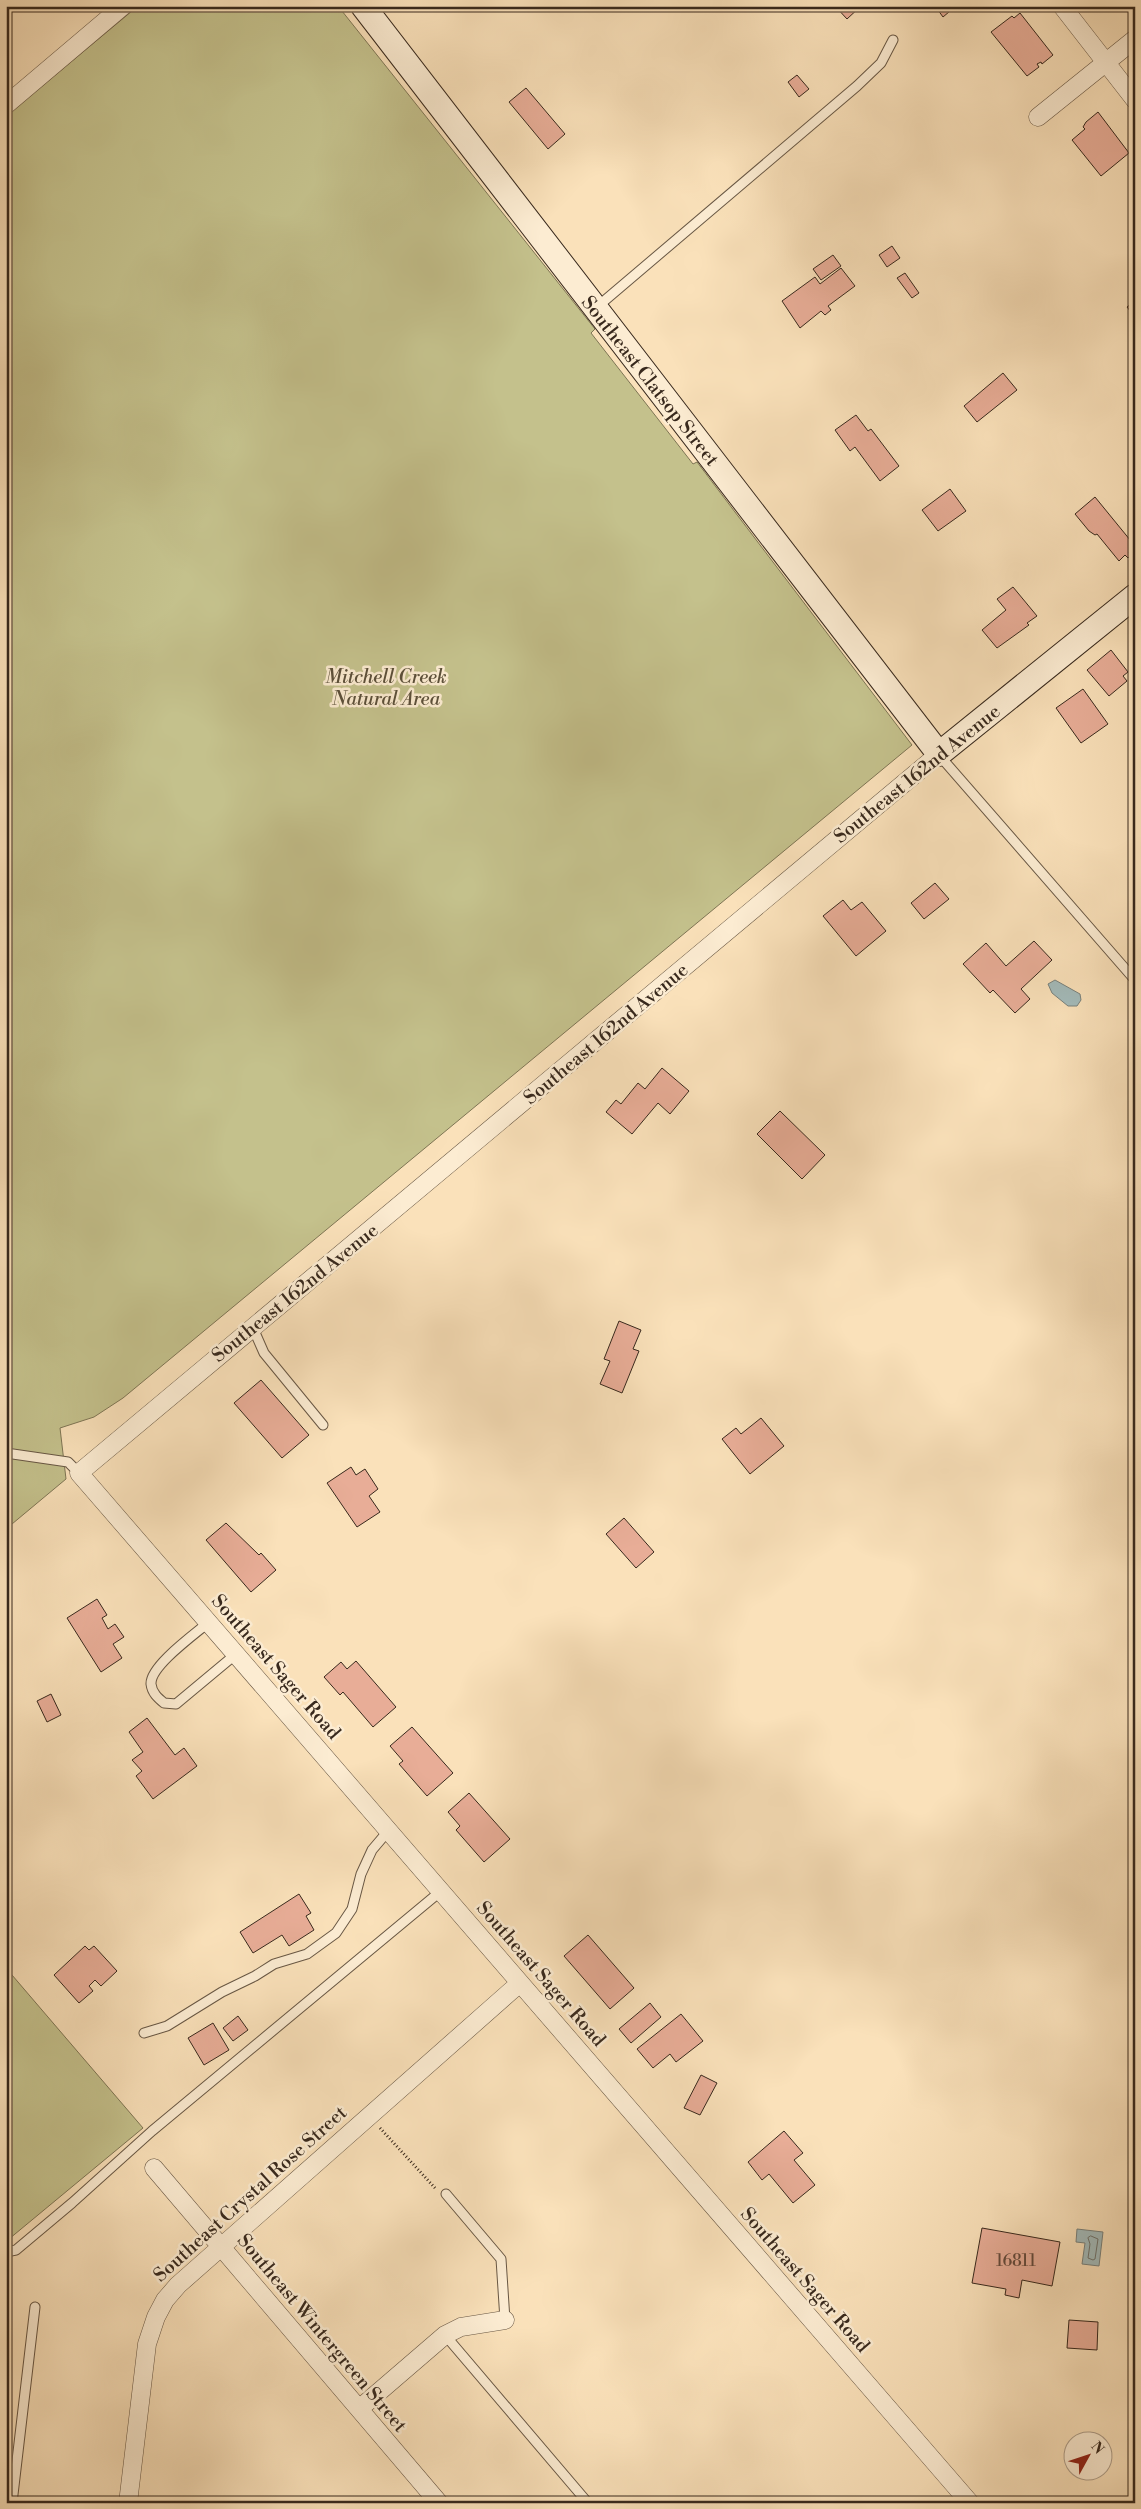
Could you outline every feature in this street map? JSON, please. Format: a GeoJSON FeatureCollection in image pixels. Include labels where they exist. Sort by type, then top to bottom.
{"type":"FeatureCollection","features":[{"type":"Feature","properties":{"kind":"street"},"geometry":{"type":"LineString","coordinates":[[6,105],[123,6]]}},
{"type":"Feature","properties":{"kind":"street","name":"Southeast Clatsop Street"},"geometry":{"type":"LineString","coordinates":[[362,6],[939,754]]}},
{"type":"Feature","properties":{"kind":"street"},"geometry":{"type":"LineString","coordinates":[[1062,6],[1135,100]]}},
{"type":"Feature","properties":{"kind":"street"},"geometry":{"type":"LineString","coordinates":[[1038,118],[1135,39]]}},
{"type":"Feature","properties":{"kind":"street","name":"Southeast 162nd Avenue"},"geometry":{"type":"LineString","coordinates":[[79,1473],[939,754],[1135,596]]}},
{"type":"Feature","properties":{"kind":"street","name":"Southeast Sager Road"},"geometry":{"type":"LineString","coordinates":[[79,1473],[970,2503]]}},
{"type":"Feature","properties":{"kind":"street","name":"Southeast Crystal Rose Street"},"geometry":{"type":"LineString","coordinates":[[128,2503],[147,2344],[156,2317],[165,2300],[178,2285],[520,1983]]}},
{"type":"Feature","properties":{"kind":"street","name":"Southeast Wintergreen Street"},"geometry":{"type":"LineString","coordinates":[[154,2168],[439,2503]]}},
{"type":"Feature","properties":{"kind":"street"},"geometry":{"type":"LineString","coordinates":[[358,2409],[445,2335],[461,2327],[505,2320]]}},
{"type":"Feature","properties":{"kind":"lane"},"geometry":{"type":"LineString","coordinates":[[594,308],[857,86],[882,63],[893,40]]}},
{"type":"Feature","properties":{"kind":"lane"},"geometry":{"type":"LineString","coordinates":[[939,754],[1135,980]]}},
{"type":"Feature","properties":{"kind":"lane"},"geometry":{"type":"LineString","coordinates":[[253,1328],[264,1353],[323,1425]]}},
{"type":"Feature","properties":{"kind":"lane"},"geometry":{"type":"LineString","coordinates":[[6,1453],[68,1462],[79,1473]]}},
{"type":"Feature","properties":{"kind":"lane"},"geometry":{"type":"LineString","coordinates":[[209,1622],[157,1668],[151,1683],[154,1694],[164,1703],[176,1704],[236,1654]]}},
{"type":"Feature","properties":{"kind":"lane"},"geometry":{"type":"LineString","coordinates":[[144,2033],[167,2026],[222,1992],[255,1976],[274,1964],[307,1954],[336,1933],[352,1909],[361,1874],[372,1850],[389,1830]]}},
{"type":"Feature","properties":{"kind":"lane"},"geometry":{"type":"LineString","coordinates":[[6,2252],[16,2250],[72,2204],[152,2131],[441,1891]]}},
{"type":"Feature","properties":{"kind":"lane"},"geometry":{"type":"LineString","coordinates":[[446,2194],[501,2259],[505,2320]]}},
{"type":"Feature","properties":{"kind":"lane"},"geometry":{"type":"LineString","coordinates":[[12,2503],[35,2307]]}},
{"type":"Feature","properties":{"kind":"lane"},"geometry":{"type":"LineString","coordinates":[[445,2335],[588,2503]]}},
{"type":"Feature","properties":{"kind":"path"},"geometry":{"type":"LineString","coordinates":[[369,2116],[435,2189],[446,2194]]}},
{"type":"Feature","properties":{"kind":"green space","name":"Mitchell Creek Natural Area"},"geometry":{"type":"Polygon","coordinates":[[[138,6],[338,6],[595,329],[591,333],[693,464],[697,462],[912,745],[123,1398],[94,1417],[60,1428],[66,1479],[6,1529],[6,116],[138,6]]]}},
{"type":"Feature","properties":{"kind":"green space"},"geometry":{"type":"Polygon","coordinates":[[[6,1968],[143,2128],[9,2239],[6,2236],[6,1968]]]}},
{"type":"Feature","properties":{"kind":"water"},"geometry":{"type":"Polygon","coordinates":[[[1055,980],[1080,994],[1081,1000],[1077,1006],[1068,1006],[1052,993],[1048,984],[1055,980]]]}},
{"type":"Feature","properties":{"kind":"water"},"geometry":{"type":"Polygon","coordinates":[[[1077,2229],[1103,2232],[1099,2266],[1082,2264],[1085,2243],[1076,2242],[1077,2229]]]}},
{"type":"Feature","properties":{"kind":"building"},"geometry":{"type":"Polygon","coordinates":[[[835,6],[861,6],[847,19],[835,6]]]}},
{"type":"Feature","properties":{"kind":"building"},"geometry":{"type":"Polygon","coordinates":[[[935,6],[956,6],[943,17],[935,6]]]}},
{"type":"Feature","properties":{"kind":"building"},"geometry":{"type":"Polygon","coordinates":[[[1020,13],[1053,55],[1042,64],[1041,62],[1037,64],[1039,67],[1027,76],[991,32],[1012,16],[1014,18],[1020,13]]]}},
{"type":"Feature","properties":{"kind":"building"},"geometry":{"type":"Polygon","coordinates":[[[797,75],[809,89],[799,97],[788,82],[797,75]]]}},
{"type":"Feature","properties":{"kind":"building"},"geometry":{"type":"Polygon","coordinates":[[[526,88],[565,134],[548,149],[509,102],[526,88]]]}},
{"type":"Feature","properties":{"kind":"building"},"geometry":{"type":"Polygon","coordinates":[[[1098,112],[1129,153],[1101,176],[1072,140],[1085,129],[1083,127],[1086,122],[1098,112]]]}},
{"type":"Feature","properties":{"kind":"building"},"geometry":{"type":"Polygon","coordinates":[[[892,246],[900,258],[887,267],[879,255],[892,246]]]}},
{"type":"Feature","properties":{"kind":"building"},"geometry":{"type":"Polygon","coordinates":[[[833,255],[841,266],[821,280],[813,269],[833,255]]]}},
{"type":"Feature","properties":{"kind":"building"},"geometry":{"type":"Polygon","coordinates":[[[841,268],[855,286],[828,306],[831,310],[825,315],[821,311],[800,328],[782,301],[815,277],[820,284],[841,268]]]}},
{"type":"Feature","properties":{"kind":"building"},"geometry":{"type":"Polygon","coordinates":[[[905,273],[919,293],[912,298],[897,278],[905,273]]]}},
{"type":"Feature","properties":{"kind":"building"},"geometry":{"type":"Polygon","coordinates":[[[1135,301],[1135,317],[1127,307],[1135,301]]]}},
{"type":"Feature","properties":{"kind":"building"},"geometry":{"type":"Polygon","coordinates":[[[1003,373],[1017,390],[977,422],[964,406],[1003,373]]]}},
{"type":"Feature","properties":{"kind":"building"},"geometry":{"type":"Polygon","coordinates":[[[856,415],[868,431],[871,429],[899,466],[880,481],[855,447],[850,451],[835,430],[856,415]]]}},
{"type":"Feature","properties":{"kind":"building"},"geometry":{"type":"Polygon","coordinates":[[[950,489],[966,511],[938,531],[922,510],[950,489]]]}},
{"type":"Feature","properties":{"kind":"building"},"geometry":{"type":"Polygon","coordinates":[[[1095,497],[1135,546],[1129,552],[1131,555],[1128,558],[1125,555],[1119,561],[1097,534],[1095,535],[1089,531],[1075,514],[1095,497]]]}},
{"type":"Feature","properties":{"kind":"building"},"geometry":{"type":"Polygon","coordinates":[[[1013,587],[1037,616],[1027,623],[1029,625],[997,648],[982,630],[1006,610],[997,599],[1013,587]]]}},
{"type":"Feature","properties":{"kind":"building"},"geometry":{"type":"Polygon","coordinates":[[[1111,650],[1128,672],[1123,676],[1127,681],[1109,696],[1087,670],[1111,650]]]}},
{"type":"Feature","properties":{"kind":"building"},"geometry":{"type":"Polygon","coordinates":[[[1083,689],[1108,724],[1081,743],[1056,708],[1083,689]]]}},
{"type":"Feature","properties":{"kind":"building"},"geometry":{"type":"Polygon","coordinates":[[[935,883],[949,899],[924,919],[911,903],[935,883]]]}},
{"type":"Feature","properties":{"kind":"building"},"geometry":{"type":"Polygon","coordinates":[[[843,900],[851,910],[862,902],[886,931],[856,956],[823,916],[843,900]]]}},
{"type":"Feature","properties":{"kind":"building"},"geometry":{"type":"Polygon","coordinates":[[[1034,941],[1052,960],[1021,989],[1030,999],[1015,1013],[993,990],[990,993],[963,964],[986,943],[1006,966],[1034,941]]]}},
{"type":"Feature","properties":{"kind":"building"},"geometry":{"type":"Polygon","coordinates":[[[662,1068],[689,1091],[670,1114],[658,1103],[632,1134],[606,1112],[616,1100],[621,1104],[638,1083],[645,1089],[662,1068]]]}},
{"type":"Feature","properties":{"kind":"building"},"geometry":{"type":"Polygon","coordinates":[[[780,1111],[825,1155],[802,1179],[757,1134],[780,1111]]]}},
{"type":"Feature","properties":{"kind":"building"},"geometry":{"type":"Polygon","coordinates":[[[619,1321],[641,1330],[633,1349],[639,1351],[622,1393],[600,1384],[610,1361],[604,1359],[619,1321]]]}},
{"type":"Feature","properties":{"kind":"building"},"geometry":{"type":"Polygon","coordinates":[[[261,1380],[309,1435],[282,1458],[234,1403],[261,1380]]]}},
{"type":"Feature","properties":{"kind":"building"},"geometry":{"type":"Polygon","coordinates":[[[761,1418],[784,1446],[750,1474],[722,1439],[736,1428],[741,1434],[761,1418]]]}},
{"type":"Feature","properties":{"kind":"building"},"geometry":{"type":"Polygon","coordinates":[[[351,1467],[356,1475],[365,1469],[378,1489],[369,1496],[380,1512],[357,1527],[327,1483],[351,1467]]]}},
{"type":"Feature","properties":{"kind":"building"},"geometry":{"type":"Polygon","coordinates":[[[624,1518],[654,1552],[636,1568],[606,1534],[624,1518]]]}},
{"type":"Feature","properties":{"kind":"building"},"geometry":{"type":"Polygon","coordinates":[[[226,1523],[259,1555],[261,1553],[276,1570],[251,1592],[206,1540],[226,1523]]]}},
{"type":"Feature","properties":{"kind":"building"},"geometry":{"type":"Polygon","coordinates":[[[97,1599],[107,1615],[102,1618],[108,1629],[115,1624],[124,1637],[113,1644],[122,1658],[101,1672],[67,1618],[97,1599]]]}},
{"type":"Feature","properties":{"kind":"building"},"geometry":{"type":"Polygon","coordinates":[[[356,1661],[396,1707],[373,1727],[343,1692],[340,1695],[324,1677],[341,1662],[347,1669],[356,1661]]]}},
{"type":"Feature","properties":{"kind":"building"},"geometry":{"type":"Polygon","coordinates":[[[51,1694],[61,1715],[47,1722],[37,1701],[51,1694]]]}},
{"type":"Feature","properties":{"kind":"building"},"geometry":{"type":"Polygon","coordinates":[[[147,1718],[175,1755],[184,1748],[197,1766],[153,1799],[136,1776],[142,1771],[132,1760],[143,1752],[129,1732],[147,1718]]]}},
{"type":"Feature","properties":{"kind":"building"},"geometry":{"type":"Polygon","coordinates":[[[412,1727],[453,1773],[427,1796],[399,1764],[403,1761],[390,1746],[412,1727]]]}},
{"type":"Feature","properties":{"kind":"building"},"geometry":{"type":"Polygon","coordinates":[[[469,1793],[510,1839],[484,1862],[456,1830],[460,1826],[448,1812],[469,1793]]]}},
{"type":"Feature","properties":{"kind":"building"},"geometry":{"type":"Polygon","coordinates":[[[299,1894],[311,1913],[306,1916],[314,1930],[289,1946],[282,1935],[253,1953],[240,1932],[299,1894]]]}},
{"type":"Feature","properties":{"kind":"building"},"geometry":{"type":"Polygon","coordinates":[[[588,1935],[634,1988],[610,2009],[564,1956],[588,1935]]]}},
{"type":"Feature","properties":{"kind":"building"},"geometry":{"type":"Polygon","coordinates":[[[85,1946],[89,1950],[94,1946],[117,1971],[101,1986],[95,1980],[89,1986],[93,1991],[79,2003],[54,1975],[85,1946]]]}},
{"type":"Feature","properties":{"kind":"building"},"geometry":{"type":"Polygon","coordinates":[[[650,2003],[661,2017],[631,2043],[619,2029],[650,2003]]]}},
{"type":"Feature","properties":{"kind":"building"},"geometry":{"type":"Polygon","coordinates":[[[681,2014],[703,2041],[676,2062],[670,2054],[653,2068],[637,2049],[681,2014]]]}},
{"type":"Feature","properties":{"kind":"building"},"geometry":{"type":"Polygon","coordinates":[[[238,2016],[248,2030],[233,2041],[223,2028],[238,2016]]]}},
{"type":"Feature","properties":{"kind":"building"},"geometry":{"type":"Polygon","coordinates":[[[213,2023],[229,2050],[204,2065],[188,2038],[213,2023]]]}},
{"type":"Feature","properties":{"kind":"building"},"geometry":{"type":"Polygon","coordinates":[[[701,2075],[717,2083],[700,2115],[684,2108],[701,2075]]]}},
{"type":"Feature","properties":{"kind":"building"},"geometry":{"type":"Polygon","coordinates":[[[784,2131],[803,2153],[794,2160],[815,2185],[793,2203],[769,2174],[762,2180],[748,2162],[784,2131]]]}},
{"type":"Feature","properties":{"kind":"building"},"geometry":{"type":"Polygon","coordinates":[[[982,2228],[1060,2242],[1052,2286],[1022,2280],[1019,2298],[1005,2295],[1006,2289],[972,2283],[982,2228]]]}},
{"type":"Feature","properties":{"kind":"building"},"geometry":{"type":"Polygon","coordinates":[[[1069,2320],[1098,2322],[1097,2350],[1067,2348],[1069,2320]]]}}]}
